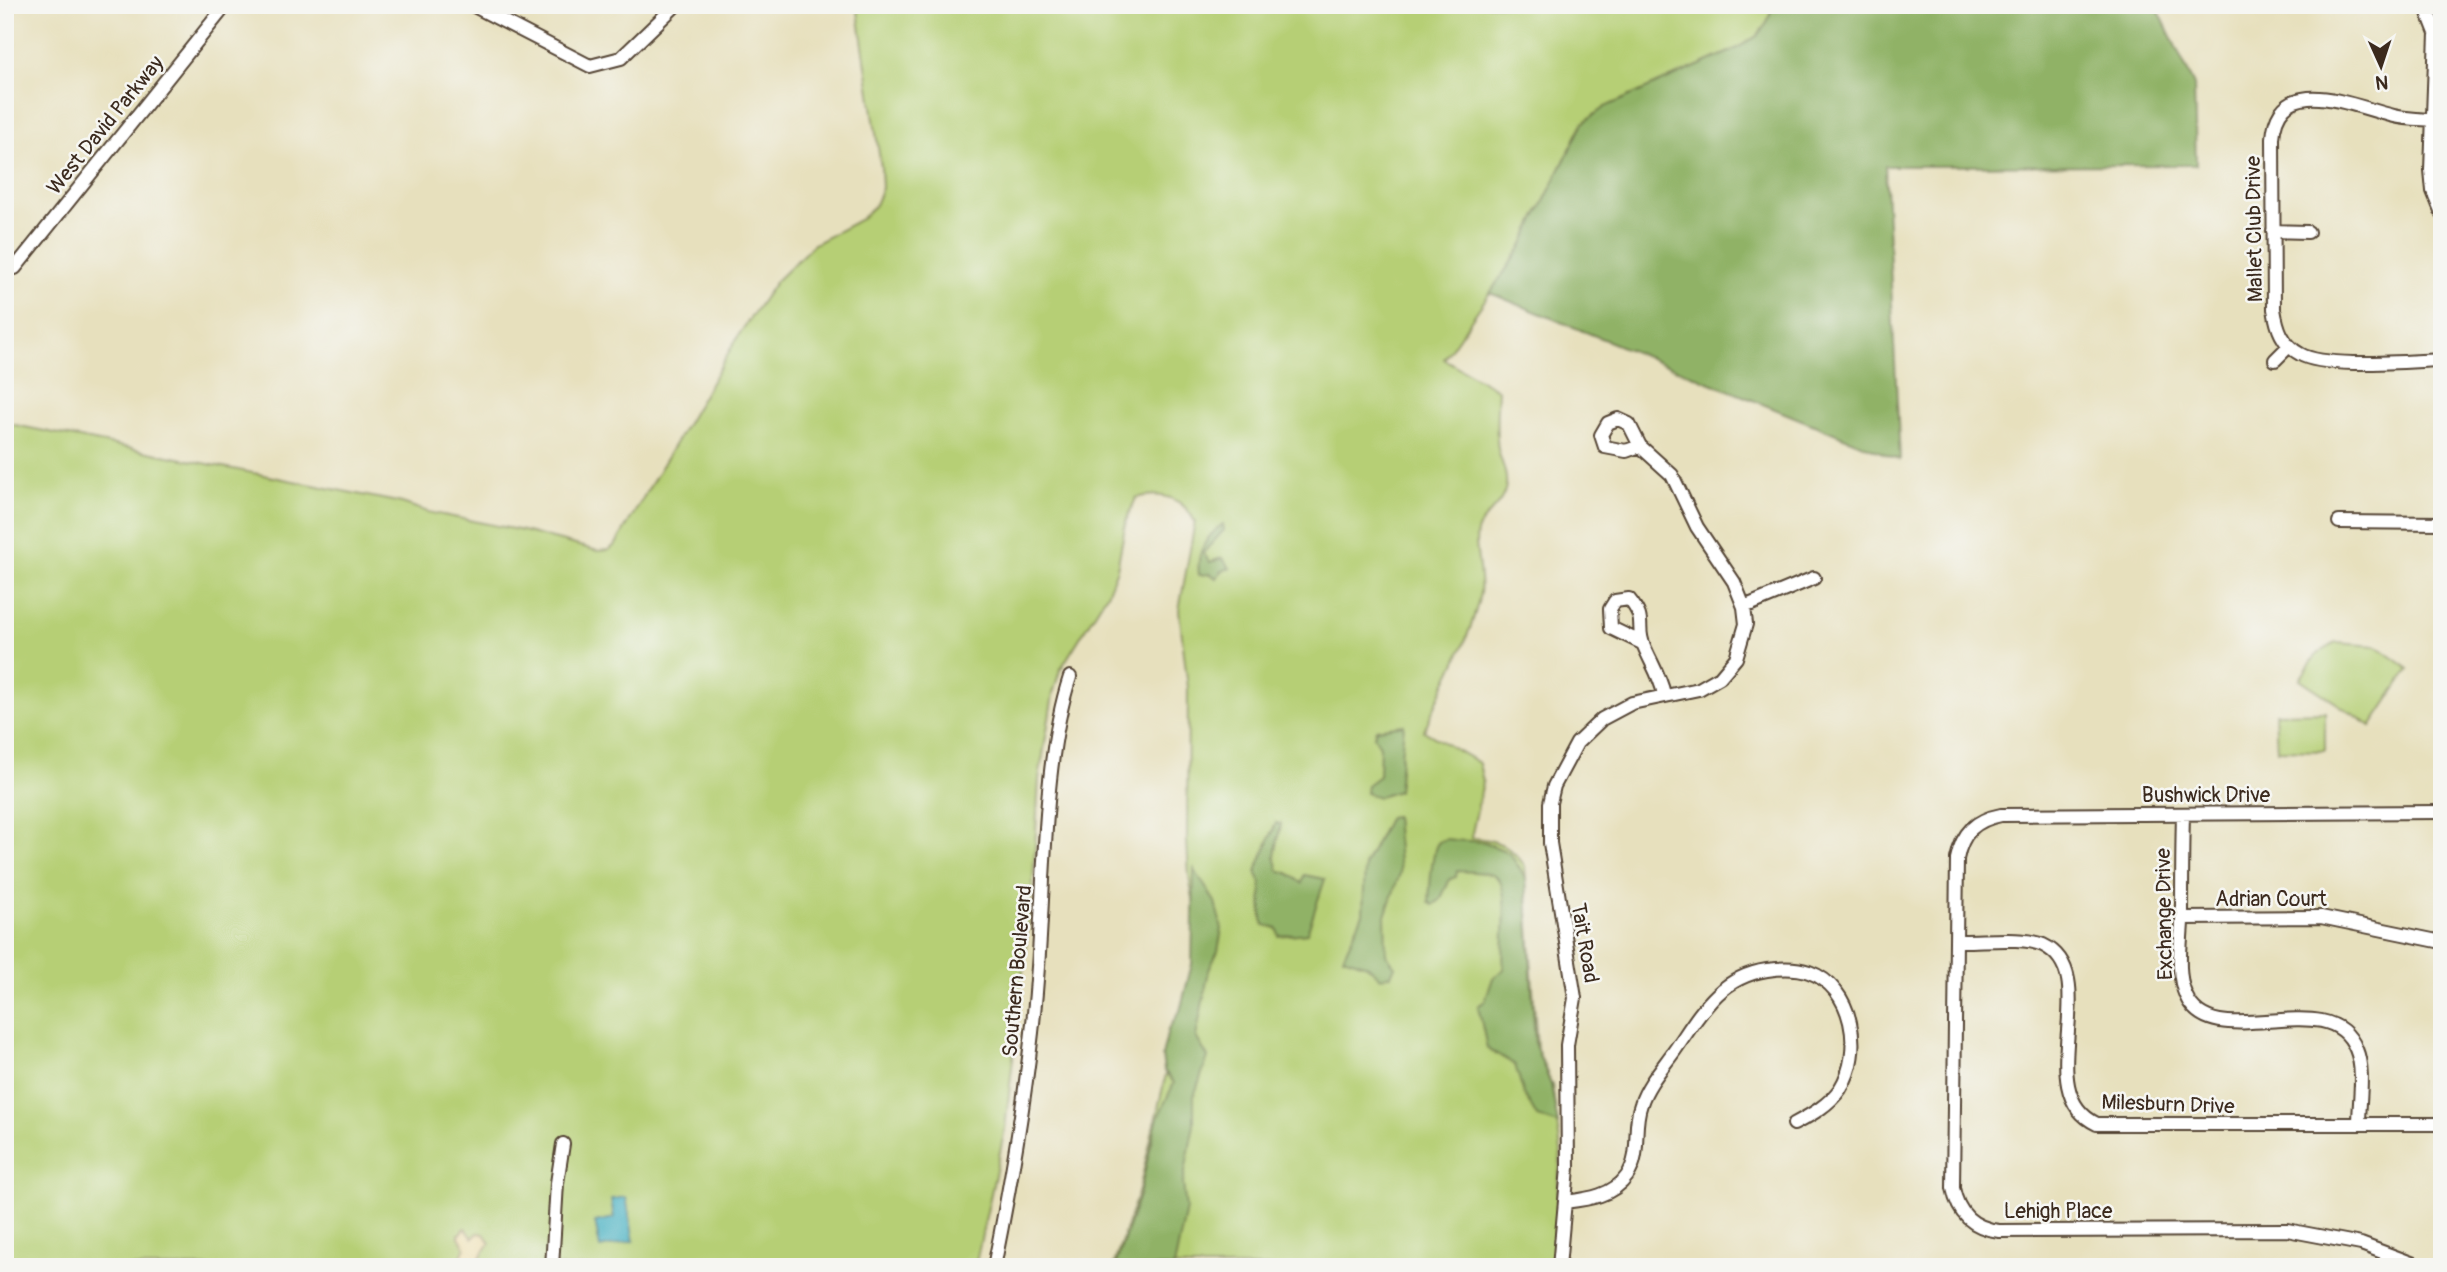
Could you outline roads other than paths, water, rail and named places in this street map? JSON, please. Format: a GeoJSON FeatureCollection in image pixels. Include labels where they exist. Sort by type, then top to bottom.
{"type":"FeatureCollection","features":[{"type":"Feature","properties":{"kind":"street","name":"West David Parkway"},"geometry":{"type":"LineString","coordinates":[[15,268],[226,5]]}},
{"type":"Feature","properties":{"kind":"street"},"geometry":{"type":"LineString","coordinates":[[472,5],[590,66],[621,58],[676,5]]}},
{"type":"Feature","properties":{"kind":"street"},"geometry":{"type":"LineString","coordinates":[[2425,5],[2436,33],[2431,179],[2442,213]]}},
{"type":"Feature","properties":{"kind":"street","name":"Mallet Club Drive"},"geometry":{"type":"LineString","coordinates":[[2289,346],[2280,334],[2275,316],[2274,128],[2282,109],[2290,103],[2316,97],[2397,117],[2432,120]]}},
{"type":"Feature","properties":{"kind":"street"},"geometry":{"type":"LineString","coordinates":[[2273,231],[2308,232]]}},
{"type":"Feature","properties":{"kind":"street"},"geometry":{"type":"LineString","coordinates":[[2276,360],[2289,346],[2306,357],[2319,360],[2442,360]]}},
{"type":"Feature","properties":{"kind":"street"},"geometry":{"type":"LineString","coordinates":[[1640,446],[1672,474],[1697,527],[1728,573],[1744,607],[1814,578]]}},
{"type":"Feature","properties":{"kind":"street"},"geometry":{"type":"LineString","coordinates":[[2339,522],[2442,523]]}},
{"type":"Feature","properties":{"kind":"street","name":"Tait Road"},"geometry":{"type":"LineString","coordinates":[[1559,1267],[1568,1168],[1567,1045],[1575,989],[1563,939],[1551,856],[1550,803],[1560,770],[1577,743],[1602,719],[1632,703],[1664,694],[1699,689],[1729,667],[1744,637],[1744,607]]}},
{"type":"Feature","properties":{"kind":"street"},"geometry":{"type":"LineString","coordinates":[[1642,643],[1657,671],[1664,694]]}},
{"type":"Feature","properties":{"kind":"street","name":"Southern Boulevard"},"geometry":{"type":"LineString","coordinates":[[994,1267],[1024,1102],[1037,982],[1054,762],[1070,677]]}},
{"type":"Feature","properties":{"kind":"street","name":"Bushwick Drive"},"geometry":{"type":"LineString","coordinates":[[1973,826],[1982,820],[2001,815],[2442,812]]}},
{"type":"Feature","properties":{"kind":"street","name":"Exchange Drive"},"geometry":{"type":"LineString","coordinates":[[2183,814],[2183,986],[2198,1012],[2222,1021],[2322,1021],[2340,1028],[2351,1038],[2359,1063],[2359,1124]]}},
{"type":"Feature","properties":{"kind":"street","name":"Lehigh Place"},"geometry":{"type":"LineString","coordinates":[[1973,826],[1962,840],[1957,859],[1953,1188],[1962,1212],[1975,1224],[1999,1231],[2287,1230],[2361,1244],[2421,1267]]}},
{"type":"Feature","properties":{"kind":"street","name":"Adrian Court"},"geometry":{"type":"LineString","coordinates":[[2182,918],[2321,917],[2442,942]]}},
{"type":"Feature","properties":{"kind":"street","name":"Milesburn Drive"},"geometry":{"type":"LineString","coordinates":[[1957,941],[2037,943],[2057,955],[2068,982],[2069,1091],[2080,1113],[2097,1124],[2442,1124]]}},
{"type":"Feature","properties":{"kind":"street"},"geometry":{"type":"LineString","coordinates":[[1565,1202],[1611,1191],[1627,1176],[1635,1157],[1636,1124],[1642,1100],[1706,1004],[1724,986],[1746,974],[1782,968],[1807,971],[1832,985],[1844,999],[1851,1047],[1844,1082],[1831,1100],[1794,1124]]}},
{"type":"Feature","properties":{"kind":"street"},"geometry":{"type":"LineString","coordinates":[[552,1267],[556,1182],[563,1144]]}},
{"type":"Feature","properties":{"kind":"water"},"geometry":{"type":"Polygon","coordinates":[[[626,1197],[634,1241],[600,1248],[595,1222],[614,1218],[611,1199],[626,1197]]]}}]}
